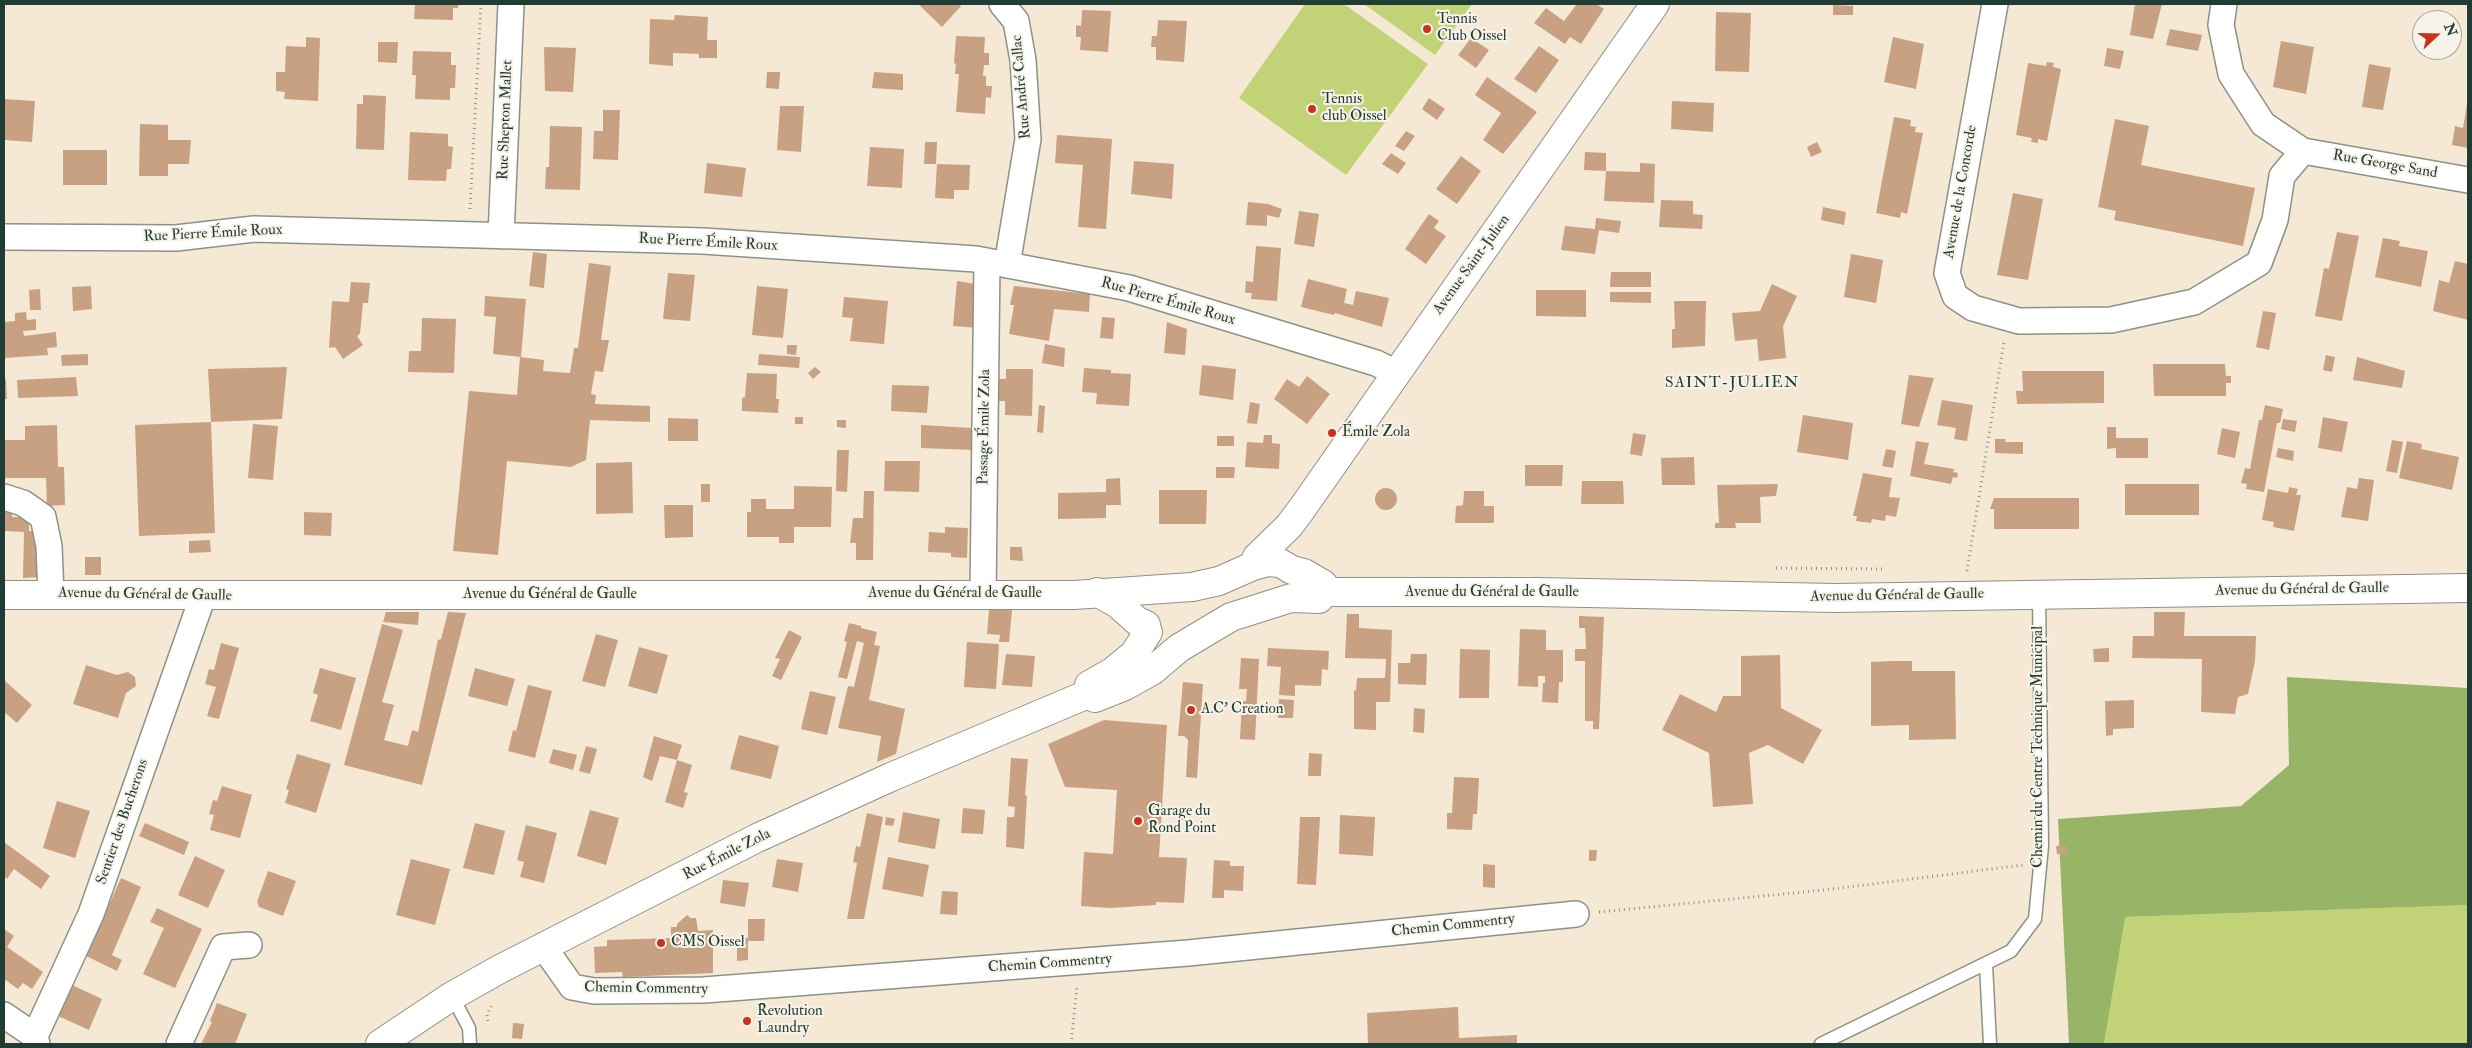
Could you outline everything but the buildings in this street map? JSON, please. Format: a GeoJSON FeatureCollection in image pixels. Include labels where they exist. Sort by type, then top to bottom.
{"type":"FeatureCollection","features":[{"type":"Feature","properties":{"kind":"main road","name":"Avenue Saint-Julien"},"geometry":{"type":"LineString","coordinates":[[1253,566],[1257,557],[1289,526],[1655,4]]}},
{"type":"Feature","properties":{"kind":"main road"},"geometry":{"type":"LineString","coordinates":[[1289,526],[1294,556],[1292,570],[1297,578],[1291,598]]}},
{"type":"Feature","properties":{"kind":"main road","name":"Avenue du Général de Gaulle"},"geometry":{"type":"LineString","coordinates":[[4,595],[1074,594],[1170,589],[1219,581],[1253,566],[1268,562],[1280,563],[1292,570],[1304,573],[1322,584],[1325,592]]}},
{"type":"Feature","properties":{"kind":"main road","name":"Avenue du Général de Gaulle"},"geometry":{"type":"LineString","coordinates":[[1325,592],[1537,592],[1834,598],[2468,588]]}},
{"type":"Feature","properties":{"kind":"main road"},"geometry":{"type":"LineString","coordinates":[[1147,629],[1152,603],[1170,589]]}},
{"type":"Feature","properties":{"kind":"main road"},"geometry":{"type":"LineString","coordinates":[[1097,592],[1118,604],[1160,643],[1179,648]]}},
{"type":"Feature","properties":{"kind":"main road","name":"Avenue du Général de Gaulle"},"geometry":{"type":"LineString","coordinates":[[1179,648],[1231,617],[1291,598],[1320,599],[1325,592]]}},
{"type":"Feature","properties":{"kind":"main road","name":"Rue Émile Zola"},"geometry":{"type":"LineString","coordinates":[[1088,694],[1089,685],[1112,672],[1134,654],[1147,629]]}},
{"type":"Feature","properties":{"kind":"main road","name":"Rue Émile Zola"},"geometry":{"type":"LineString","coordinates":[[1088,694],[1094,698],[1125,686],[1152,670],[1179,648]]}},
{"type":"Feature","properties":{"kind":"main road","name":"Rue Émile Zola"},"geometry":{"type":"LineString","coordinates":[[380,1044],[452,996],[543,946],[757,838],[891,778],[1088,694]]}},
{"type":"Feature","properties":{"kind":"street","name":"Rue Shepton Mallet"},"geometry":{"type":"LineString","coordinates":[[501,236],[511,4]]}},
{"type":"Feature","properties":{"kind":"street","name":"Rue André Callac"},"geometry":{"type":"LineString","coordinates":[[997,263],[1028,139],[1023,60],[1016,21],[1002,4]]}},
{"type":"Feature","properties":{"kind":"street","name":"Avenue de la Concorde"},"geometry":{"type":"LineString","coordinates":[[1994,4],[1947,272],[1955,296],[1973,308],[2019,321],[2111,320],[2194,302],[2259,263],[2275,220],[2282,176],[2303,151]]}},
{"type":"Feature","properties":{"kind":"street"},"geometry":{"type":"LineString","coordinates":[[2224,4],[2221,25],[2231,74],[2263,124],[2303,151]]}},
{"type":"Feature","properties":{"kind":"street","name":"Rue George Sand"},"geometry":{"type":"LineString","coordinates":[[2303,151],[2468,180]]}},
{"type":"Feature","properties":{"kind":"street","name":"Rue Pierre Émile Roux"},"geometry":{"type":"LineString","coordinates":[[4,237],[176,238],[254,229],[703,241],[997,263],[1129,288],[1376,363],[1396,373]]}},
{"type":"Feature","properties":{"kind":"street","name":"Passage Émile Zola"},"geometry":{"type":"LineString","coordinates":[[983,594],[997,263]]}},
{"type":"Feature","properties":{"kind":"street"},"geometry":{"type":"LineString","coordinates":[[4,497],[23,503],[43,517],[49,546],[51,594]]}},
{"type":"Feature","properties":{"kind":"street","name":"Sentier des Bucherons"},"geometry":{"type":"LineString","coordinates":[[36,1040],[91,914],[203,596]]}},
{"type":"Feature","properties":{"kind":"street","name":"Chemin Commentry"},"geometry":{"type":"LineString","coordinates":[[543,946],[572,987],[594,991],[704,990],[1080,961],[1576,914]]}},
{"type":"Feature","properties":{"kind":"street"},"geometry":{"type":"LineString","coordinates":[[180,1044],[223,946],[248,945]]}},
{"type":"Feature","properties":{"kind":"street"},"geometry":{"type":"LineString","coordinates":[[4,1015],[36,1040]]}},
{"type":"Feature","properties":{"kind":"lane","name":"Chemin du Centre Technique Municipal"},"geometry":{"type":"LineString","coordinates":[[1821,1044],[2011,951],[2036,918],[2040,863],[2039,594]]}},
{"type":"Feature","properties":{"kind":"lane"},"geometry":{"type":"LineString","coordinates":[[1986,964],[1990,1044]]}},
{"type":"Feature","properties":{"kind":"lane"},"geometry":{"type":"LineString","coordinates":[[452,996],[469,1028],[470,1044]]}},
{"type":"Feature","properties":{"kind":"path"},"geometry":{"type":"LineString","coordinates":[[468,235],[481,4]]}},
{"type":"Feature","properties":{"kind":"path"},"geometry":{"type":"LineString","coordinates":[[1967,569],[2008,317]]}},
{"type":"Feature","properties":{"kind":"path"},"geometry":{"type":"LineString","coordinates":[[1770,568],[1888,569]]}},
{"type":"Feature","properties":{"kind":"path"},"geometry":{"type":"LineString","coordinates":[[1957,569],[1977,569]]}},
{"type":"Feature","properties":{"kind":"path"},"geometry":{"type":"LineString","coordinates":[[1576,914],[1824,890],[2040,863]]}},
{"type":"Feature","properties":{"kind":"path"},"geometry":{"type":"LineString","coordinates":[[1071,1044],[1080,961]]}},
{"type":"Feature","properties":{"kind":"green space"},"geometry":{"type":"Polygon","coordinates":[[[1305,4],[1344,4],[1428,64],[1346,175],[1239,98],[1305,4]]]}},
{"type":"Feature","properties":{"kind":"green space","name":"Tennis Club Oissel"},"geometry":{"type":"Polygon","coordinates":[[[1364,4],[1472,4],[1435,55],[1364,4]]]}},
{"type":"Feature","properties":{"kind":"green space"},"geometry":{"type":"Polygon","coordinates":[[[2287,677],[2468,688],[2468,905],[2125,917],[2104,1044],[2069,1044],[2058,819],[2241,806],[2289,765],[2287,677]]]}},
{"type":"Feature","properties":{"kind":"green space"},"geometry":{"type":"Polygon","coordinates":[[[2468,905],[2468,1044],[2104,1044],[2124,917],[2468,905]]]}},
{"type":"Feature","properties":{"kind":"place","name":"Tennis Club Oissel"},"geometry":{"type":"Point","coordinates":[1427,29]}},
{"type":"Feature","properties":{"kind":"place","name":"Tennis club Oissel"},"geometry":{"type":"Point","coordinates":[1312,109]}},
{"type":"Feature","properties":{"kind":"place","name":"Émile Zola"},"geometry":{"type":"Point","coordinates":[1332,433]}},
{"type":"Feature","properties":{"kind":"place","name":"A.C' Creation"},"geometry":{"type":"Point","coordinates":[1191,710]}},
{"type":"Feature","properties":{"kind":"place","name":"Garage du Rond Point"},"geometry":{"type":"Point","coordinates":[1138,821]}},
{"type":"Feature","properties":{"kind":"place","name":"CMS Oissel"},"geometry":{"type":"Point","coordinates":[661,943]}},
{"type":"Feature","properties":{"kind":"place","name":"Revolution Laundry"},"geometry":{"type":"Point","coordinates":[747,1021]}},
{"type":"Feature","properties":{"kind":"district","name":"SAINT-JULIEN"},"geometry":{"type":"Point","coordinates":[1732,384]}}]}
